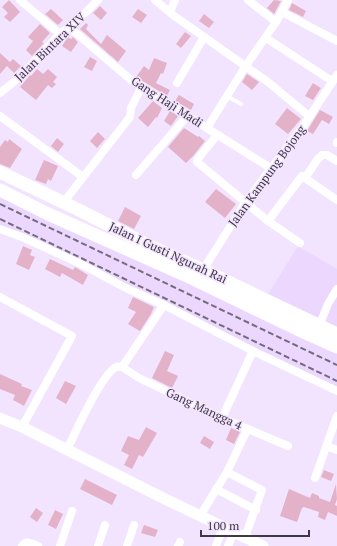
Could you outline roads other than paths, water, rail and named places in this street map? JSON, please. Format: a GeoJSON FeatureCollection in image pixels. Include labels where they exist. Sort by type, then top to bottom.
{"type":"FeatureCollection","features":[{"type":"Feature","properties":{"kind":"main road","name":"Jalan I Gusti Ngurah Rai"},"geometry":{"type":"LineString","coordinates":[[0,172],[150,246],[337,334]]}},
{"type":"Feature","properties":{"kind":"main road","name":"Jalan I Gusti Ngurah Rai"},"geometry":{"type":"LineString","coordinates":[[0,190],[48,214],[187,276],[337,347]]}},
{"type":"Feature","properties":{"kind":"main road"},"geometry":{"type":"LineString","coordinates":[[48,214],[63,203]]}},
{"type":"Feature","properties":{"kind":"street"},"geometry":{"type":"LineString","coordinates":[[20,0],[60,34]]}},
{"type":"Feature","properties":{"kind":"street","name":"Jalan Bintara XIV"},"geometry":{"type":"LineString","coordinates":[[0,93],[20,77],[60,34],[98,0]]}},
{"type":"Feature","properties":{"kind":"street","name":"Jalan Kampung Bojong"},"geometry":{"type":"LineString","coordinates":[[155,0],[204,38],[268,82],[309,116],[272,169],[245,203],[203,270]]}},
{"type":"Feature","properties":{"kind":"street"},"geometry":{"type":"LineString","coordinates":[[170,12],[175,0]]}},
{"type":"Feature","properties":{"kind":"street"},"geometry":{"type":"LineString","coordinates":[[248,0],[276,22]]}},
{"type":"Feature","properties":{"kind":"street"},"geometry":{"type":"LineString","coordinates":[[207,128],[245,66],[266,38],[288,0]]}},
{"type":"Feature","properties":{"kind":"street"},"geometry":{"type":"LineString","coordinates":[[282,12],[337,41]]}},
{"type":"Feature","properties":{"kind":"street","name":"Gang Haji Madi"},"geometry":{"type":"LineString","coordinates":[[69,27],[131,80],[272,169]]}},
{"type":"Feature","properties":{"kind":"street"},"geometry":{"type":"LineString","coordinates":[[177,83],[204,38]]}},
{"type":"Feature","properties":{"kind":"street"},"geometry":{"type":"LineString","coordinates":[[266,38],[335,78],[309,116]]}},
{"type":"Feature","properties":{"kind":"street"},"geometry":{"type":"LineString","coordinates":[[63,203],[130,117],[131,108],[142,86]]}},
{"type":"Feature","properties":{"kind":"street"},"geometry":{"type":"LineString","coordinates":[[136,175],[188,115]]}},
{"type":"Feature","properties":{"kind":"street"},"geometry":{"type":"LineString","coordinates":[[0,116],[83,176]]}},
{"type":"Feature","properties":{"kind":"street"},"geometry":{"type":"LineString","coordinates":[[217,135],[197,162],[245,203],[300,243]]}},
{"type":"Feature","properties":{"kind":"street"},"geometry":{"type":"LineString","coordinates":[[305,178],[322,155],[327,155],[337,161]]}},
{"type":"Feature","properties":{"kind":"street"},"geometry":{"type":"LineString","coordinates":[[268,221],[301,177],[305,178],[337,200]]}},
{"type":"Feature","properties":{"kind":"street"},"geometry":{"type":"LineString","coordinates":[[0,229],[22,237],[81,264],[126,288],[164,305],[253,351],[337,391]]}},
{"type":"Feature","properties":{"kind":"street"},"geometry":{"type":"LineString","coordinates":[[319,326],[328,304],[337,288]]}},
{"type":"Feature","properties":{"kind":"street"},"geometry":{"type":"LineString","coordinates":[[0,297],[72,336],[22,427]]}},
{"type":"Feature","properties":{"kind":"street"},"geometry":{"type":"LineString","coordinates":[[67,450],[94,397],[104,381],[114,369],[117,367],[122,367],[164,305]]}},
{"type":"Feature","properties":{"kind":"street"},"geometry":{"type":"LineString","coordinates":[[222,418],[253,351]]}},
{"type":"Feature","properties":{"kind":"street","name":"Gang Mangga 4"},"geometry":{"type":"LineString","coordinates":[[122,367],[138,378],[247,430],[288,446]]}},
{"type":"Feature","properties":{"kind":"street"},"geometry":{"type":"LineString","coordinates":[[314,478],[337,416]]}},
{"type":"Feature","properties":{"kind":"street"},"geometry":{"type":"LineString","coordinates":[[0,418],[22,427],[263,546]]}},
{"type":"Feature","properties":{"kind":"street"},"geometry":{"type":"LineString","coordinates":[[200,516],[227,472],[247,430]]}},
{"type":"Feature","properties":{"kind":"street"},"geometry":{"type":"LineString","coordinates":[[327,446],[337,450]]}},
{"type":"Feature","properties":{"kind":"street"},"geometry":{"type":"LineString","coordinates":[[227,472],[262,490],[245,537]]}},
{"type":"Feature","properties":{"kind":"street"},"geometry":{"type":"LineString","coordinates":[[216,489],[256,510]]}},
{"type":"Feature","properties":{"kind":"street"},"geometry":{"type":"LineString","coordinates":[[62,545],[72,511]]}},
{"type":"Feature","properties":{"kind":"street"},"geometry":{"type":"LineString","coordinates":[[98,546],[105,525]]}},
{"type":"Feature","properties":{"kind":"street"},"geometry":{"type":"LineString","coordinates":[[127,546],[134,525]]}},
{"type":"Feature","properties":{"kind":"street"},"geometry":{"type":"LineString","coordinates":[[216,546],[223,527]]}},
{"type":"Feature","properties":{"kind":"street"},"geometry":{"type":"LineString","coordinates":[[228,546],[234,532]]}},
{"type":"Feature","properties":{"kind":"street"},"geometry":{"type":"LineString","coordinates":[[22,546],[27,542],[38,546]]}},
{"type":"Feature","properties":{"kind":"lane"},"geometry":{"type":"LineString","coordinates":[[227,95],[241,104]]}},
{"type":"Feature","properties":{"kind":"railway"},"geometry":{"type":"LineString","coordinates":[[0,204],[337,365]]}},
{"type":"Feature","properties":{"kind":"railway"},"geometry":{"type":"LineString","coordinates":[[0,219],[337,381]]}}]}
